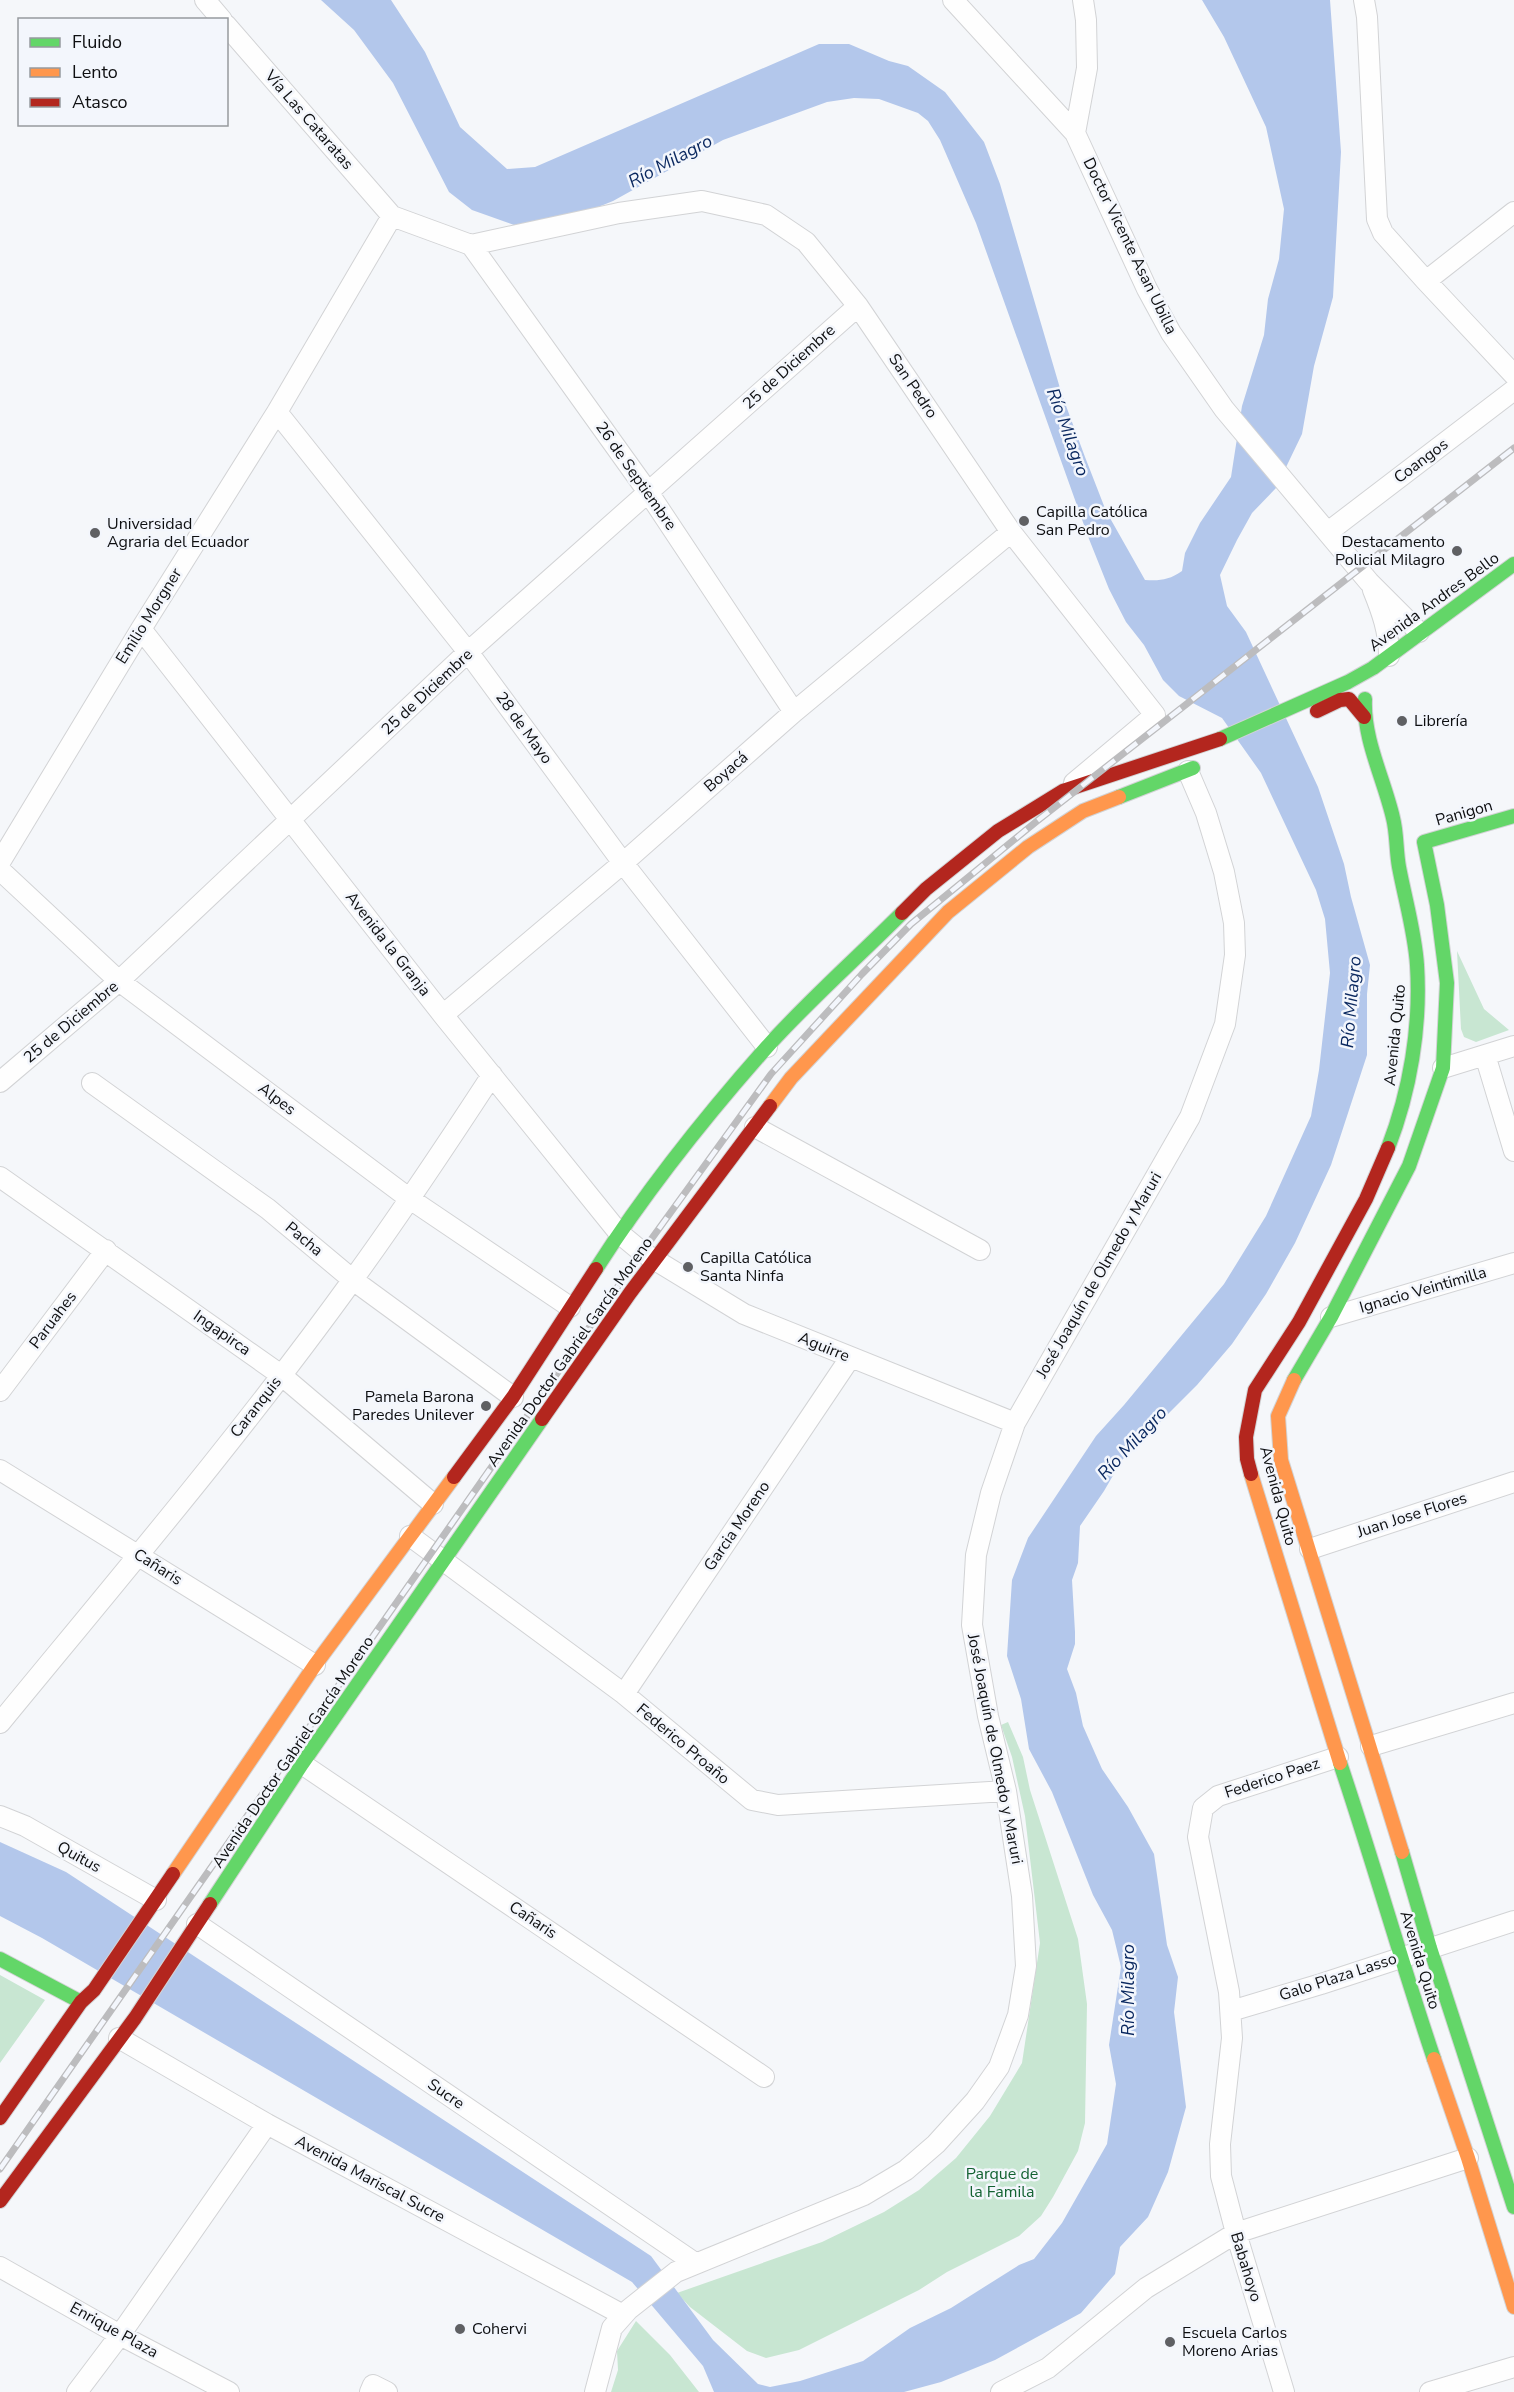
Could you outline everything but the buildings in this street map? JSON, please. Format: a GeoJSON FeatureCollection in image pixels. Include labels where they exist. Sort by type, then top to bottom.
{"type":"FeatureCollection","features":[{"type":"Feature","properties":{"kind":"main road","name":"Avenida Andres Bello"},"geometry":{"type":"LineString","coordinates":[[1328,690],[1373,668],[1514,564]]}},
{"type":"Feature","properties":{"kind":"main road","name":"Avenida Quito"},"geometry":{"type":"LineString","coordinates":[[1373,668],[1365,699],[1364,717],[1394,820],[1396,851],[1418,963],[1418,992],[1409,1080],[1400,1117],[1366,1198],[1299,1322],[1255,1390],[1246,1437],[1247,1459],[1372,1859],[1400,1957],[1468,2158],[1514,2307]]}},
{"type":"Feature","properties":{"kind":"main road","name":"Avenida Doctor Gabriel García Moreno"},"geometry":{"type":"LineString","coordinates":[[0,2118],[81,2002],[94,1990],[315,1665],[513,1397],[619,1233],[697,1129],[767,1047],[926,889],[998,831],[1063,792],[1209,744],[1328,690]]}},
{"type":"Feature","properties":{"kind":"main road"},"geometry":{"type":"LineString","coordinates":[[1302,718],[1349,699],[1364,717]]}},
{"type":"Feature","properties":{"kind":"main road","name":"Avenida Doctor Gabriel García Moreno"},"geometry":{"type":"LineString","coordinates":[[0,2201],[135,2018],[302,1764],[443,1562],[648,1256],[755,1127],[791,1078],[948,912],[1028,847],[1083,811],[1207,762]]}},
{"type":"Feature","properties":{"kind":"main road","name":"Panigon"},"geometry":{"type":"LineString","coordinates":[[1415,838],[1514,816]]}},
{"type":"Feature","properties":{"kind":"main road"},"geometry":{"type":"LineString","coordinates":[[1394,820],[1415,838]]}},
{"type":"Feature","properties":{"kind":"main road","name":"Avenida Quito"},"geometry":{"type":"LineString","coordinates":[[1415,838],[1437,905],[1447,983],[1443,1068],[1409,1166],[1331,1317],[1298,1372],[1278,1416],[1281,1460],[1371,1746],[1430,1948],[1514,2207]]}},
{"type":"Feature","properties":{"kind":"main road"},"geometry":{"type":"LineString","coordinates":[[0,1959],[81,2002]]}},
{"type":"Feature","properties":{"kind":"street"},"geometry":{"type":"LineString","coordinates":[[205,0],[220,18]]}},
{"type":"Feature","properties":{"kind":"street","name":"Doctor Vicente Asan Ubilla"},"geometry":{"type":"LineString","coordinates":[[952,0],[1075,133],[1171,333],[1224,409],[1370,582],[1419,632]]}},
{"type":"Feature","properties":{"kind":"street"},"geometry":{"type":"LineString","coordinates":[[1075,133],[1087,68],[1086,20],[1083,0]]}},
{"type":"Feature","properties":{"kind":"street"},"geometry":{"type":"LineString","coordinates":[[1364,0],[1367,17],[1377,219],[1383,233],[1514,375]]}},
{"type":"Feature","properties":{"kind":"street","name":"Vía Las Cataratas"},"geometry":{"type":"LineString","coordinates":[[228,27],[392,216]]}},
{"type":"Feature","properties":{"kind":"street","name":"San Pedro"},"geometry":{"type":"LineString","coordinates":[[471,245],[619,213],[702,201],[766,215],[806,242],[858,306],[1011,532],[1155,715],[1063,792]]}},
{"type":"Feature","properties":{"kind":"street"},"geometry":{"type":"LineString","coordinates":[[1426,281],[1514,212]]}},
{"type":"Feature","properties":{"kind":"street"},"geometry":{"type":"LineString","coordinates":[[392,216],[471,245]]}},
{"type":"Feature","properties":{"kind":"street","name":"Emilio Morgner"},"geometry":{"type":"LineString","coordinates":[[0,862],[141,629],[278,412],[392,216]]}},
{"type":"Feature","properties":{"kind":"street","name":"26 de Septiembre"},"geometry":{"type":"LineString","coordinates":[[471,245],[648,492],[794,712]]}},
{"type":"Feature","properties":{"kind":"street","name":"25 de Diciembre"},"geometry":{"type":"LineString","coordinates":[[0,1082],[119,981],[468,652],[858,306]]}},
{"type":"Feature","properties":{"kind":"street","name":"Coangos"},"geometry":{"type":"LineString","coordinates":[[1328,532],[1514,390]]}},
{"type":"Feature","properties":{"kind":"street","name":"28 de Mayo"},"geometry":{"type":"LineString","coordinates":[[278,412],[468,652],[623,862],[767,1047]]}},
{"type":"Feature","properties":{"kind":"street","name":"Boyacá"},"geometry":{"type":"LineString","coordinates":[[443,1015],[623,862],[794,712],[1011,532]]}},
{"type":"Feature","properties":{"kind":"street","name":"Doctor Vicente Asan Ubilla"},"geometry":{"type":"LineString","coordinates":[[1370,582],[1385,622],[1389,639],[1389,656]]}},
{"type":"Feature","properties":{"kind":"street","name":"Avenida la Granja"},"geometry":{"type":"LineString","coordinates":[[141,629],[443,1015],[619,1233],[648,1256]]}},
{"type":"Feature","properties":{"kind":"street","name":"José Joaquín de Olmedo y Maruri"},"geometry":{"type":"LineString","coordinates":[[595,2392],[612,2328],[626,2312],[670,2277],[695,2263],[864,2195],[906,2170],[936,2144],[960,2118],[999,2067],[1018,2015],[1026,1966],[1022,1896],[1006,1791],[988,1716],[972,1625],[976,1555],[991,1493],[1015,1423],[1190,1117],[1225,1024],[1235,955],[1234,923],[1224,872],[1206,813],[1188,771]]}},
{"type":"Feature","properties":{"kind":"street","name":"Alpes"},"geometry":{"type":"LineString","coordinates":[[0,870],[119,981],[410,1199],[570,1307]]}},
{"type":"Feature","properties":{"kind":"street"},"geometry":{"type":"LineString","coordinates":[[1443,1068],[1514,1046]]}},
{"type":"Feature","properties":{"kind":"street"},"geometry":{"type":"LineString","coordinates":[[1485,1055],[1514,1151]]}},
{"type":"Feature","properties":{"kind":"street","name":"Caranquis"},"geometry":{"type":"LineString","coordinates":[[0,1723],[138,1555],[281,1375],[353,1280],[410,1199],[492,1075]]}},
{"type":"Feature","properties":{"kind":"street","name":"Pacha"},"geometry":{"type":"LineString","coordinates":[[92,1083],[268,1209],[353,1280],[513,1397]]}},
{"type":"Feature","properties":{"kind":"street"},"geometry":{"type":"LineString","coordinates":[[755,1127],[980,1250]]}},
{"type":"Feature","properties":{"kind":"street","name":"Ingapirca"},"geometry":{"type":"LineString","coordinates":[[0,1177],[281,1375],[433,1504]]}},
{"type":"Feature","properties":{"kind":"street","name":"Paruahes"},"geometry":{"type":"LineString","coordinates":[[0,1390],[106,1250]]}},
{"type":"Feature","properties":{"kind":"street","name":"Aguirre"},"geometry":{"type":"LineString","coordinates":[[648,1256],[744,1314],[1015,1423]]}},
{"type":"Feature","properties":{"kind":"street","name":"Ignacio Veintimilla"},"geometry":{"type":"LineString","coordinates":[[1331,1317],[1514,1263]]}},
{"type":"Feature","properties":{"kind":"street","name":"Garcia Moreno"},"geometry":{"type":"LineString","coordinates":[[624,1694],[850,1358]]}},
{"type":"Feature","properties":{"kind":"street","name":"Cañaris"},"geometry":{"type":"LineString","coordinates":[[0,1470],[315,1665]]}},
{"type":"Feature","properties":{"kind":"street","name":"Juan Jose Flores"},"geometry":{"type":"LineString","coordinates":[[1310,1549],[1514,1482]]}},
{"type":"Feature","properties":{"kind":"street","name":"Federico Proaño"},"geometry":{"type":"LineString","coordinates":[[410,1536],[624,1694],[752,1800],[778,1805],[1006,1791]]}},
{"type":"Feature","properties":{"kind":"street"},"geometry":{"type":"LineString","coordinates":[[1371,1746],[1514,1703]]}},
{"type":"Feature","properties":{"kind":"street","name":"Federico Paez"},"geometry":{"type":"LineString","coordinates":[[1198,1836],[1203,1808],[1218,1796],[1338,1756]]}},
{"type":"Feature","properties":{"kind":"street","name":"Cañaris"},"geometry":{"type":"LineString","coordinates":[[302,1764],[764,2077]]}},
{"type":"Feature","properties":{"kind":"street","name":"Quitus"},"geometry":{"type":"LineString","coordinates":[[0,1816],[25,1826],[152,1906]]}},
{"type":"Feature","properties":{"kind":"street","name":"Babahoyo"},"geometry":{"type":"LineString","coordinates":[[1198,1836],[1229,1992],[1232,2038],[1220,2144],[1221,2176],[1284,2392]]}},
{"type":"Feature","properties":{"kind":"street","name":"Galo Plaza Lasso"},"geometry":{"type":"LineString","coordinates":[[1230,2011],[1514,1921]]}},
{"type":"Feature","properties":{"kind":"street","name":"Sucre"},"geometry":{"type":"LineString","coordinates":[[197,1924],[695,2263]]}},
{"type":"Feature","properties":{"kind":"street","name":"Avenida Mariscal Sucre"},"geometry":{"type":"LineString","coordinates":[[119,2038],[267,2124],[626,2312]]}},
{"type":"Feature","properties":{"kind":"street"},"geometry":{"type":"LineString","coordinates":[[77,2392],[120,2335],[267,2124]]}},
{"type":"Feature","properties":{"kind":"street"},"geometry":{"type":"LineString","coordinates":[[1001,2392],[1048,2368],[1146,2288],[1236,2233],[1468,2158]]}},
{"type":"Feature","properties":{"kind":"street","name":"Enrique Plaza"},"geometry":{"type":"LineString","coordinates":[[0,2267],[120,2335],[228,2392]]}},
{"type":"Feature","properties":{"kind":"street"},"geometry":{"type":"LineString","coordinates":[[1430,2392],[1514,2367]]}},
{"type":"Feature","properties":{"kind":"street"},"geometry":{"type":"LineString","coordinates":[[370,2392],[373,2385],[387,2392]]}},
{"type":"Feature","properties":{"kind":"green space"},"geometry":{"type":"Polygon","coordinates":[[[1457,951],[1484,1009],[1509,1030],[1476,1042],[1464,1037],[1461,1029],[1457,951]]]}},
{"type":"Feature","properties":{"kind":"green space","name":"Parque de la Famila"},"geometry":{"type":"Polygon","coordinates":[[[1008,1722],[1023,1757],[1030,1790],[1078,1939],[1087,2004],[1085,2123],[1078,2151],[1041,2216],[1019,2236],[947,2272],[919,2290],[799,2350],[766,2358],[747,2351],[690,2307],[677,2293],[822,2242],[884,2212],[919,2190],[956,2158],[990,2116],[1022,2063],[1040,1943],[1025,1816],[1012,1757],[1001,1725],[1008,1722]]]}},
{"type":"Feature","properties":{"kind":"green space"},"geometry":{"type":"Polygon","coordinates":[[[0,1975],[45,2000],[0,2063],[0,1975]]]}},
{"type":"Feature","properties":{"kind":"green space"},"geometry":{"type":"Polygon","coordinates":[[[636,2321],[670,2355],[699,2392],[611,2392],[618,2370],[617,2351],[636,2321]]]}},
{"type":"Feature","properties":{"kind":"water","name":"Río Milagro"},"geometry":{"type":"Polygon","coordinates":[[[321,0],[391,0],[425,52],[460,127],[507,169],[535,167],[819,44],[849,44],[889,61],[908,66],[945,92],[984,142],[1000,184],[1062,395],[1106,511],[1145,580],[1155,580],[1169,578],[1182,571],[1185,553],[1200,523],[1231,477],[1242,406],[1264,335],[1268,299],[1279,259],[1284,209],[1266,127],[1224,37],[1202,0],[1330,0],[1341,152],[1333,297],[1314,366],[1302,434],[1276,488],[1252,513],[1220,575],[1227,606],[1246,632],[1318,787],[1344,864],[1370,965],[1367,994],[1367,1055],[1331,1165],[1295,1243],[1266,1294],[1232,1344],[1197,1385],[1122,1460],[1080,1526],[1078,1563],[1072,1580],[1075,1644],[1067,1669],[1076,1693],[1083,1726],[1102,1769],[1128,1807],[1154,1854],[1167,1945],[1178,1977],[1174,2012],[1186,2107],[1168,2172],[1148,2217],[1120,2247],[1115,2274],[1081,2313],[995,2360],[941,2382],[904,2392],[714,2392],[703,2366],[632,2282],[42,1938],[0,1916],[0,1842],[66,1872],[651,2256],[713,2340],[758,2384],[770,2387],[800,2381],[863,2361],[910,2328],[951,2308],[1019,2265],[1034,2259],[1062,2223],[1107,2144],[1116,2084],[1109,2045],[1121,1967],[1112,1930],[1093,1895],[1052,1792],[1029,1749],[1021,1699],[1007,1656],[1012,1580],[1028,1538],[1096,1436],[1224,1284],[1266,1216],[1311,1116],[1319,1070],[1330,973],[1325,919],[1316,890],[1261,773],[1222,718],[1179,696],[1163,680],[1144,645],[1126,622],[1109,589],[976,223],[940,140],[928,121],[918,113],[879,99],[854,98],[827,102],[723,140],[613,201],[576,216],[514,225],[472,210],[449,192],[393,83],[354,30],[321,0]]]}},
{"type":"Feature","properties":{"kind":"railway"},"geometry":{"type":"LineString","coordinates":[[0,2169],[642,1252],[771,1074],[911,924],[1037,821],[1514,448]]}},
{"type":"Feature","properties":{"kind":"traffic: fast"},"geometry":{"type":"LineString","coordinates":[[1220,739],[1348,682],[1373,668],[1514,564]]}},
{"type":"Feature","properties":{"kind":"traffic: fast"},"geometry":{"type":"LineString","coordinates":[[1365,699],[1367,729],[1394,824],[1399,867],[1417,965],[1417,1012],[1412,1058],[1402,1104],[1388,1148]]}},
{"type":"Feature","properties":{"kind":"traffic: fast"},"geometry":{"type":"LineString","coordinates":[[1119,797],[1193,768]]}},
{"type":"Feature","properties":{"kind":"traffic: fast"},"geometry":{"type":"LineString","coordinates":[[1424,842],[1514,816]]}},
{"type":"Feature","properties":{"kind":"traffic: fast"},"geometry":{"type":"LineString","coordinates":[[1294,1380],[1331,1317],[1409,1166],[1443,1068],[1447,983],[1437,905],[1424,842]]}},
{"type":"Feature","properties":{"kind":"traffic: fast"},"geometry":{"type":"LineString","coordinates":[[596,1269],[655,1183],[743,1074],[799,1013],[902,913]]}},
{"type":"Feature","properties":{"kind":"traffic: fast"},"geometry":{"type":"LineString","coordinates":[[210,1904],[302,1764],[542,1419]]}},
{"type":"Feature","properties":{"kind":"traffic: fast"},"geometry":{"type":"LineString","coordinates":[[1340,1763],[1434,2059]]}},
{"type":"Feature","properties":{"kind":"traffic: fast"},"geometry":{"type":"LineString","coordinates":[[1402,1852],[1430,1948],[1514,2207]]}},
{"type":"Feature","properties":{"kind":"traffic: fast"},"geometry":{"type":"LineString","coordinates":[[0,1959],[81,2002]]}},
{"type":"Feature","properties":{"kind":"traffic: slow"},"geometry":{"type":"LineString","coordinates":[[770,1106],[791,1078],[948,912],[1028,847],[1083,811],[1119,797]]}},
{"type":"Feature","properties":{"kind":"traffic: slow"},"geometry":{"type":"LineString","coordinates":[[1294,1380],[1278,1416],[1281,1460],[1402,1852]]}},
{"type":"Feature","properties":{"kind":"traffic: slow"},"geometry":{"type":"LineString","coordinates":[[1251,1474],[1340,1763]]}},
{"type":"Feature","properties":{"kind":"traffic: slow"},"geometry":{"type":"LineString","coordinates":[[173,1874],[315,1665],[454,1477]]}},
{"type":"Feature","properties":{"kind":"traffic: slow"},"geometry":{"type":"LineString","coordinates":[[1434,2059],[1468,2158],[1514,2307]]}},
{"type":"Feature","properties":{"kind":"traffic: jam"},"geometry":{"type":"LineString","coordinates":[[1317,711],[1340,700],[1349,699],[1364,717]]}},
{"type":"Feature","properties":{"kind":"traffic: jam"},"geometry":{"type":"LineString","coordinates":[[902,913],[926,889],[998,831],[1063,791],[1220,739]]}},
{"type":"Feature","properties":{"kind":"traffic: jam"},"geometry":{"type":"LineString","coordinates":[[542,1419],[630,1293],[770,1106]]}},
{"type":"Feature","properties":{"kind":"traffic: jam"},"geometry":{"type":"LineString","coordinates":[[1251,1474],[1247,1459],[1246,1437],[1255,1390],[1299,1322],[1366,1199],[1388,1148]]}},
{"type":"Feature","properties":{"kind":"traffic: jam"},"geometry":{"type":"LineString","coordinates":[[454,1477],[513,1397],[596,1269]]}},
{"type":"Feature","properties":{"kind":"traffic: jam"},"geometry":{"type":"LineString","coordinates":[[0,2118],[81,2002],[94,1990],[173,1874]]}},
{"type":"Feature","properties":{"kind":"traffic: jam"},"geometry":{"type":"LineString","coordinates":[[0,2201],[135,2018],[210,1904]]}},
{"type":"Feature","properties":{"kind":"place","name":"Capilla Católica San Pedro"},"geometry":{"type":"Point","coordinates":[1024,521]}},
{"type":"Feature","properties":{"kind":"place","name":"Universidad Agraria del Ecuador"},"geometry":{"type":"Point","coordinates":[95,533]}},
{"type":"Feature","properties":{"kind":"place","name":"Destacamento Policial Milagro"},"geometry":{"type":"Point","coordinates":[1457,551]}},
{"type":"Feature","properties":{"kind":"place","name":"Librería"},"geometry":{"type":"Point","coordinates":[1402,721]}},
{"type":"Feature","properties":{"kind":"place","name":"Capilla Católica Santa Ninfa"},"geometry":{"type":"Point","coordinates":[688,1267]}},
{"type":"Feature","properties":{"kind":"place","name":"Pamela Barona Paredes Unilever"},"geometry":{"type":"Point","coordinates":[486,1406]}},
{"type":"Feature","properties":{"kind":"place","name":"Cohervi"},"geometry":{"type":"Point","coordinates":[460,2329]}},
{"type":"Feature","properties":{"kind":"place","name":"Escuela Carlos Moreno Arias"},"geometry":{"type":"Point","coordinates":[1170,2342]}}]}
